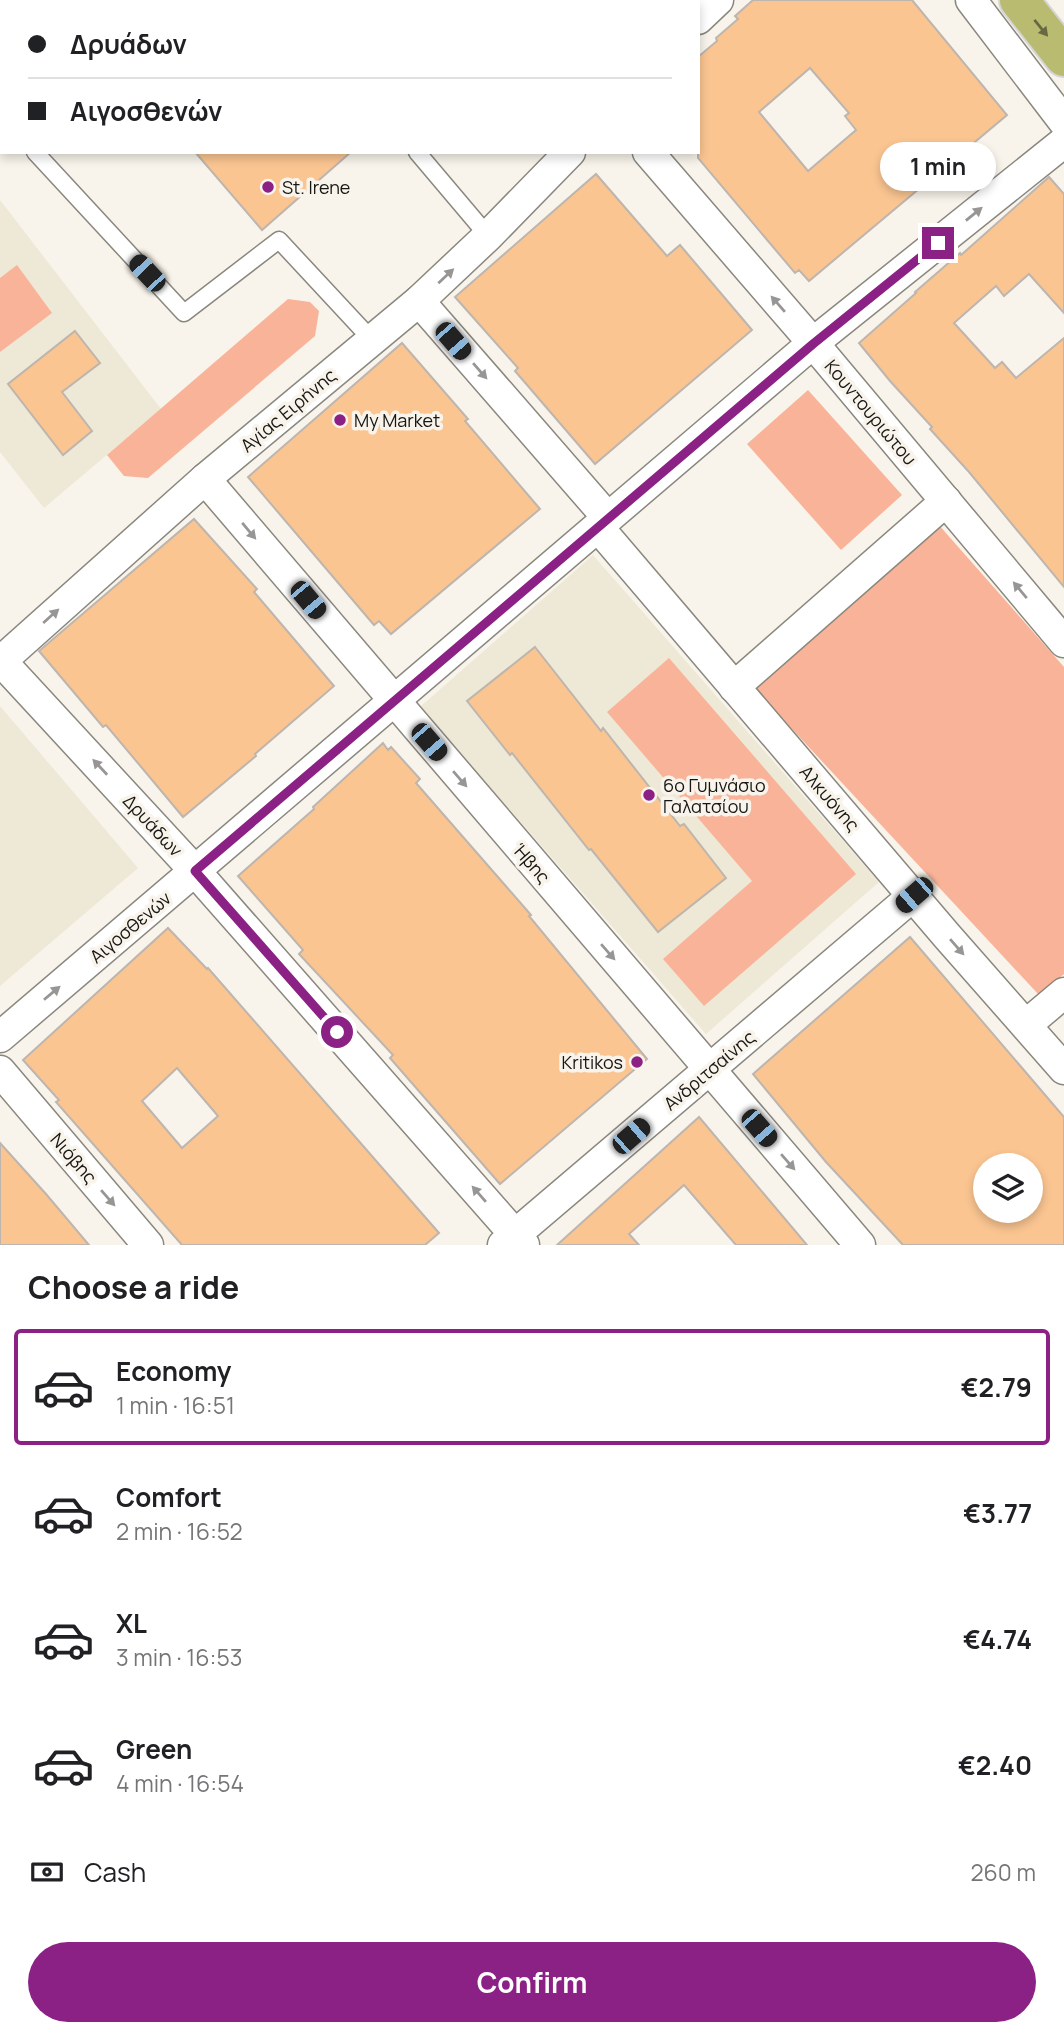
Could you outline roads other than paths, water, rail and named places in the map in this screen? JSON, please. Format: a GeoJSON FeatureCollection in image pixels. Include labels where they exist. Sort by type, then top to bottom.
{"type":"FeatureCollection","features":[{"type":"Feature","properties":{"kind":"main road"},"geometry":{"type":"LineString","coordinates":[[1018,0],[1064,57]]}},
{"type":"Feature","properties":{"kind":"street"},"geometry":{"type":"LineString","coordinates":[[700,17],[718,0]]}},
{"type":"Feature","properties":{"kind":"street"},"geometry":{"type":"LineString","coordinates":[[971,0],[1064,122]]}},
{"type":"Feature","properties":{"kind":"street","name":"Αιγοσθενών"},"geometry":{"type":"LineString","coordinates":[[0,1037],[813,344],[1064,142]]}},
{"type":"Feature","properties":{"kind":"street","name":"Αγίας Ειρήνης"},"geometry":{"type":"LineString","coordinates":[[1,661],[205,479],[419,301],[488,236],[568,154]]}},
{"type":"Feature","properties":{"kind":"street","name":"Κουντουριώτου"},"geometry":{"type":"LineString","coordinates":[[650,154],[1064,642]]}},
{"type":"Feature","properties":{"kind":"street","name":"Αλκυόνης"},"geometry":{"type":"LineString","coordinates":[[419,301],[603,522],[734,687],[1064,1069]]}},
{"type":"Feature","properties":{"kind":"street","name":"Ήβης"},"geometry":{"type":"LineString","coordinates":[[205,479],[860,1245]]}},
{"type":"Feature","properties":{"kind":"street"},"geometry":{"type":"LineString","coordinates":[[734,687],[946,501]]}},
{"type":"Feature","properties":{"kind":"street","name":"Δρυάδων"},"geometry":{"type":"LineString","coordinates":[[1,661],[195,871],[514,1242]]}},
{"type":"Feature","properties":{"kind":"street","name":"Ανδριτσαίνης"},"geometry":{"type":"LineString","coordinates":[[514,1242],[709,1070],[914,895]]}},
{"type":"Feature","properties":{"kind":"street"},"geometry":{"type":"LineString","coordinates":[[1026,1025],[1064,993]]}},
{"type":"Feature","properties":{"kind":"street","name":"Νιόβης"},"geometry":{"type":"LineString","coordinates":[[0,1071],[149,1245]]}},
{"type":"Feature","properties":{"kind":"lane"},"geometry":{"type":"LineString","coordinates":[[37,154],[184,313],[279,240],[372,340]]}},
{"type":"Feature","properties":{"kind":"lane"},"geometry":{"type":"LineString","coordinates":[[419,154],[488,236]]}},
{"type":"Feature","properties":{"kind":"place","name":"St. Irene"},"geometry":{"type":"Point","coordinates":[268,187]}},
{"type":"Feature","properties":{"kind":"place","name":"My Market"},"geometry":{"type":"Point","coordinates":[340,420]}},
{"type":"Feature","properties":{"kind":"place","name":"6ο Γυμνάσιο Γαλατσίου"},"geometry":{"type":"Point","coordinates":[649,795]}},
{"type":"Feature","properties":{"kind":"place","name":"Kritikos"},"geometry":{"type":"Point","coordinates":[637,1062]}}]}
